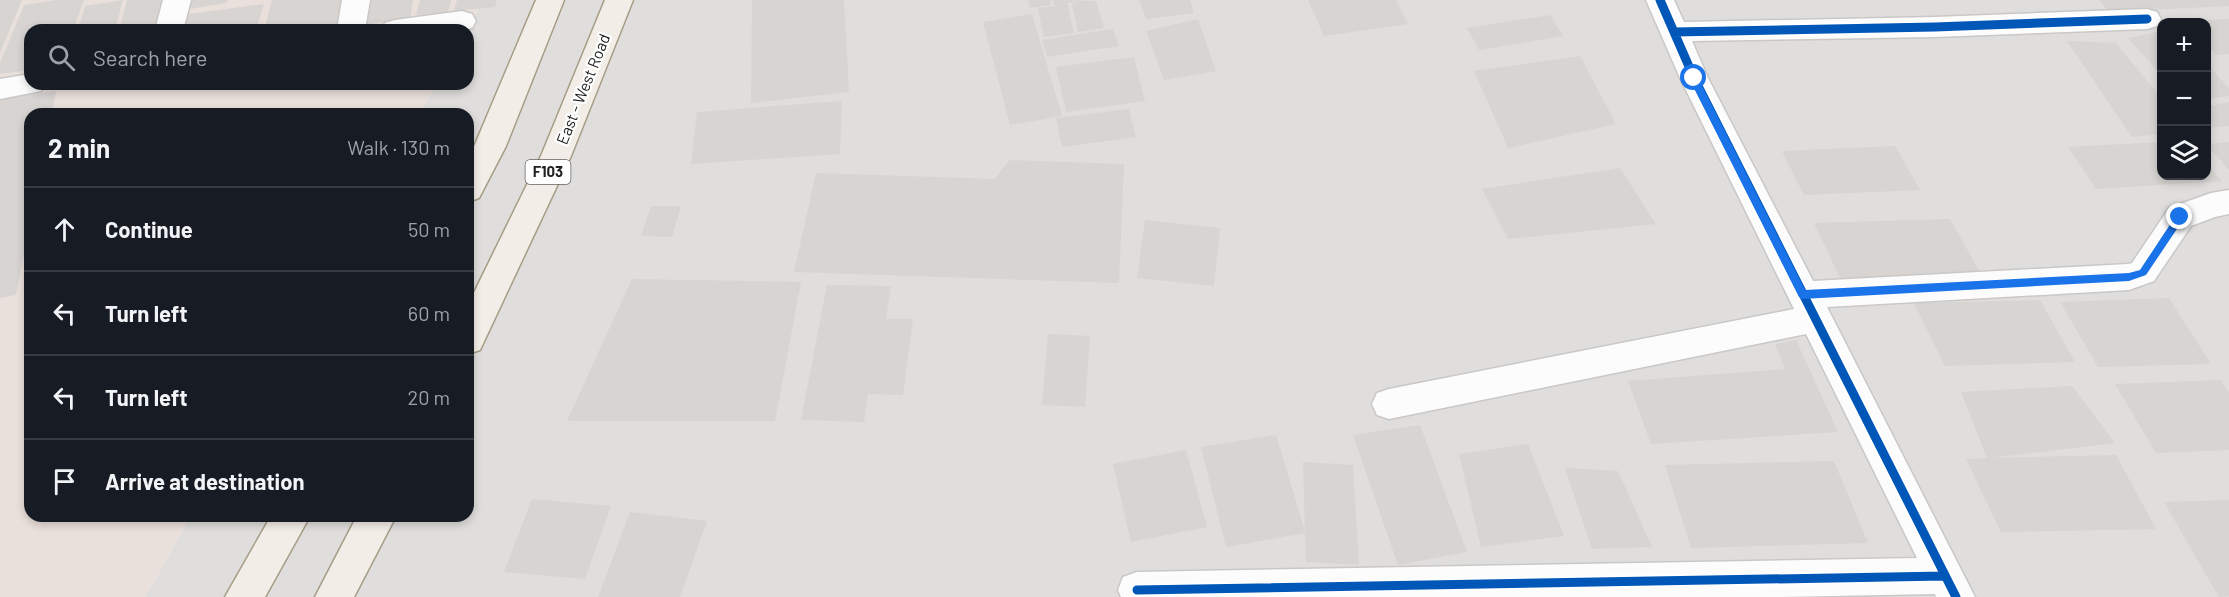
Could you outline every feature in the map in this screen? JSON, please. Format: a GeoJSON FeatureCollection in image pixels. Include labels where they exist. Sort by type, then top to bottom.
{"type":"FeatureCollection","features":[{"type":"Feature","properties":{"kind":"main road"},"geometry":{"type":"LineString","coordinates":[[474,179],[491,146],[550,0]]}},
{"type":"Feature","properties":{"kind":"main road","name":"East - West Road"},"geometry":{"type":"LineString","coordinates":[[474,327],[556,156],[619,0]]}},
{"type":"Feature","properties":{"kind":"main road"},"geometry":{"type":"LineString","coordinates":[[244,597],[288,522]]}},
{"type":"Feature","properties":{"kind":"main road"},"geometry":{"type":"LineString","coordinates":[[334,597],[374,522]]}},
{"type":"Feature","properties":{"kind":"street"},"geometry":{"type":"LineString","coordinates":[[171,24],[177,0]]}},
{"type":"Feature","properties":{"kind":"street"},"geometry":{"type":"LineString","coordinates":[[352,24],[356,0]]}},
{"type":"Feature","properties":{"kind":"street"},"geometry":{"type":"LineString","coordinates":[[1137,590],[1951,586],[1694,78],[1660,0]]}},
{"type":"Feature","properties":{"kind":"street"},"geometry":{"type":"LineString","coordinates":[[1674,32],[1935,27],[2147,19]]}},
{"type":"Feature","properties":{"kind":"street"},"geometry":{"type":"LineString","coordinates":[[440,24],[462,21]]}},
{"type":"Feature","properties":{"kind":"street"},"geometry":{"type":"LineString","coordinates":[[0,89],[24,85]]}},
{"type":"Feature","properties":{"kind":"street"},"geometry":{"type":"LineString","coordinates":[[1389,404],[1808,307],[2129,277],[2143,272],[2180,217],[2211,205],[2229,202]]}},
{"type":"Feature","properties":{"kind":"shaded area"},"geometry":{"type":"Polygon","coordinates":[[[0,0],[484,0],[470,24],[24,24],[24,90],[433,90],[422,108],[24,108],[24,522],[188,522],[145,597],[0,597],[0,0]]]}},
{"type":"Feature","properties":{"kind":"shaded area"},"geometry":{"type":"Polygon","coordinates":[[[484,0],[2229,0],[2229,597],[145,597],[188,522],[474,522],[474,108],[422,108],[433,90],[474,90],[474,24],[470,24],[484,0]]]}},
{"type":"Feature","properties":{"kind":"building"},"geometry":{"type":"Polygon","coordinates":[[[0,0],[22,0],[0,53],[0,0]]]}},
{"type":"Feature","properties":{"kind":"building"},"geometry":{"type":"Polygon","coordinates":[[[56,0],[84,0],[75,24],[24,24],[24,71],[0,74],[0,63],[24,5],[56,0]]]}},
{"type":"Feature","properties":{"kind":"building"},"geometry":{"type":"Polygon","coordinates":[[[123,0],[117,24],[80,24],[85,6],[123,0]]]}},
{"type":"Feature","properties":{"kind":"building"},"geometry":{"type":"Polygon","coordinates":[[[127,0],[166,0],[160,24],[121,24],[127,0]]]}},
{"type":"Feature","properties":{"kind":"building"},"geometry":{"type":"Polygon","coordinates":[[[185,0],[228,0],[227,3],[182,10],[185,0]]]}},
{"type":"Feature","properties":{"kind":"building"},"geometry":{"type":"Polygon","coordinates":[[[272,0],[346,0],[340,24],[266,24],[272,0]]]}},
{"type":"Feature","properties":{"kind":"building"},"geometry":{"type":"Polygon","coordinates":[[[367,0],[413,0],[410,19],[361,24],[367,0]]]}},
{"type":"Feature","properties":{"kind":"building"},"geometry":{"type":"Polygon","coordinates":[[[420,0],[451,0],[448,12],[416,15],[420,0]]]}},
{"type":"Feature","properties":{"kind":"building"},"geometry":{"type":"Polygon","coordinates":[[[457,0],[497,0],[495,7],[454,11],[457,0]]]}},
{"type":"Feature","properties":{"kind":"building"},"geometry":{"type":"Polygon","coordinates":[[[752,0],[844,0],[849,92],[751,103],[752,0]]]}},
{"type":"Feature","properties":{"kind":"building"},"geometry":{"type":"Polygon","coordinates":[[[1028,0],[1050,0],[1051,5],[1030,8],[1028,0]]]}},
{"type":"Feature","properties":{"kind":"building"},"geometry":{"type":"Polygon","coordinates":[[[1053,0],[1096,1],[1104,28],[1078,32],[1072,4],[1078,2],[1067,3],[1074,33],[1044,37],[1038,8],[1062,5],[1054,5],[1053,0]]]}},
{"type":"Feature","properties":{"kind":"building"},"geometry":{"type":"Polygon","coordinates":[[[1139,0],[1190,0],[1194,13],[1146,19],[1139,0]]]}},
{"type":"Feature","properties":{"kind":"building"},"geometry":{"type":"Polygon","coordinates":[[[1308,0],[1396,0],[1408,24],[1324,36],[1308,0]]]}},
{"type":"Feature","properties":{"kind":"building"},"geometry":{"type":"Polygon","coordinates":[[[2099,0],[2229,0],[2229,6],[2109,12],[2099,0]]]}},
{"type":"Feature","properties":{"kind":"building"},"geometry":{"type":"Polygon","coordinates":[[[264,4],[258,24],[179,24],[182,15],[264,4]]]}},
{"type":"Feature","properties":{"kind":"building"},"geometry":{"type":"Polygon","coordinates":[[[1032,14],[1062,116],[1010,125],[983,22],[1032,14]]]}},
{"type":"Feature","properties":{"kind":"building"},"geometry":{"type":"Polygon","coordinates":[[[1550,15],[1563,36],[1479,50],[1467,28],[1550,15]]]}},
{"type":"Feature","properties":{"kind":"building"},"geometry":{"type":"Polygon","coordinates":[[[1198,19],[1216,71],[1164,80],[1146,31],[1198,19]]]}},
{"type":"Feature","properties":{"kind":"building"},"geometry":{"type":"Polygon","coordinates":[[[2211,19],[2229,19],[2229,54],[2216,55],[2211,49],[2211,19]]]}},
{"type":"Feature","properties":{"kind":"building"},"geometry":{"type":"Polygon","coordinates":[[[1113,29],[1119,46],[1047,57],[1042,40],[1113,29]]]}},
{"type":"Feature","properties":{"kind":"building"},"geometry":{"type":"Polygon","coordinates":[[[2157,32],[2157,70],[2128,38],[2157,32]]]}},
{"type":"Feature","properties":{"kind":"building"},"geometry":{"type":"Polygon","coordinates":[[[2067,41],[2116,43],[2157,93],[2157,134],[2132,137],[2067,41]]]}},
{"type":"Feature","properties":{"kind":"building"},"geometry":{"type":"Polygon","coordinates":[[[1580,56],[1616,124],[1508,148],[1474,71],[1580,56]]]}},
{"type":"Feature","properties":{"kind":"building"},"geometry":{"type":"Polygon","coordinates":[[[1134,57],[1145,101],[1066,112],[1056,67],[1134,57]]]}},
{"type":"Feature","properties":{"kind":"building"},"geometry":{"type":"Polygon","coordinates":[[[2211,68],[2229,88],[2229,96],[2211,98],[2211,68]]]}},
{"type":"Feature","properties":{"kind":"building"},"geometry":{"type":"Polygon","coordinates":[[[56,91],[53,108],[24,108],[24,254],[16,295],[0,298],[0,99],[56,91]]]}},
{"type":"Feature","properties":{"kind":"building"},"geometry":{"type":"Polygon","coordinates":[[[842,101],[840,154],[691,164],[697,112],[842,101]]]}},
{"type":"Feature","properties":{"kind":"building"},"geometry":{"type":"Polygon","coordinates":[[[2229,102],[2229,126],[2211,128],[2211,106],[2229,102]]]}},
{"type":"Feature","properties":{"kind":"building"},"geometry":{"type":"Polygon","coordinates":[[[1129,109],[1136,137],[1062,147],[1056,118],[1129,109]]]}},
{"type":"Feature","properties":{"kind":"building"},"geometry":{"type":"Polygon","coordinates":[[[2157,142],[2157,180],[2211,180],[2211,169],[2222,181],[2096,189],[2068,147],[2157,142]]]}},
{"type":"Feature","properties":{"kind":"building"},"geometry":{"type":"Polygon","coordinates":[[[2229,142],[2229,170],[2211,150],[2211,144],[2229,142]]]}},
{"type":"Feature","properties":{"kind":"building"},"geometry":{"type":"Polygon","coordinates":[[[1895,146],[1920,190],[1804,195],[1782,151],[1895,146]]]}},
{"type":"Feature","properties":{"kind":"building"},"geometry":{"type":"Polygon","coordinates":[[[1010,160],[1124,164],[1119,283],[794,272],[816,173],[994,179],[1010,160]]]}},
{"type":"Feature","properties":{"kind":"building"},"geometry":{"type":"Polygon","coordinates":[[[1620,168],[1656,224],[1508,239],[1482,189],[1620,168]]]}},
{"type":"Feature","properties":{"kind":"building"},"geometry":{"type":"Polygon","coordinates":[[[651,206],[681,206],[672,237],[641,236],[651,206]]]}},
{"type":"Feature","properties":{"kind":"building"},"geometry":{"type":"Polygon","coordinates":[[[1950,219],[1981,274],[1840,278],[1814,223],[1950,219]]]}},
{"type":"Feature","properties":{"kind":"building"},"geometry":{"type":"Polygon","coordinates":[[[1145,220],[1220,228],[1214,286],[1137,278],[1145,220]]]}},
{"type":"Feature","properties":{"kind":"building"},"geometry":{"type":"Polygon","coordinates":[[[632,279],[801,282],[775,421],[567,421],[632,279]]]}},
{"type":"Feature","properties":{"kind":"building"},"geometry":{"type":"Polygon","coordinates":[[[827,285],[891,286],[886,319],[913,319],[903,395],[868,394],[864,422],[801,420],[827,285]]]}},
{"type":"Feature","properties":{"kind":"building"},"geometry":{"type":"Polygon","coordinates":[[[2169,298],[2211,364],[2098,367],[2060,302],[2169,298]]]}},
{"type":"Feature","properties":{"kind":"building"},"geometry":{"type":"Polygon","coordinates":[[[2040,300],[2075,362],[1945,366],[1914,303],[2040,300]]]}},
{"type":"Feature","properties":{"kind":"building"},"geometry":{"type":"Polygon","coordinates":[[[1048,334],[1090,336],[1085,407],[1042,405],[1048,334]]]}},
{"type":"Feature","properties":{"kind":"building"},"geometry":{"type":"Polygon","coordinates":[[[1796,340],[1838,432],[1651,444],[1628,381],[1785,369],[1775,344],[1796,340]]]}},
{"type":"Feature","properties":{"kind":"building"},"geometry":{"type":"Polygon","coordinates":[[[2221,380],[2229,393],[2229,450],[2156,453],[2115,384],[2221,380]]]}},
{"type":"Feature","properties":{"kind":"building"},"geometry":{"type":"Polygon","coordinates":[[[2072,386],[2115,443],[1990,458],[2116,455],[2156,529],[2001,532],[1966,459],[1987,458],[1961,392],[2072,386]]]}},
{"type":"Feature","properties":{"kind":"building"},"geometry":{"type":"Polygon","coordinates":[[[1420,425],[1467,552],[1398,565],[1353,435],[1420,425]]]}},
{"type":"Feature","properties":{"kind":"building"},"geometry":{"type":"Polygon","coordinates":[[[1276,435],[1305,531],[1303,462],[1353,465],[1359,565],[1306,562],[1305,533],[1226,547],[1201,447],[1276,435]]]}},
{"type":"Feature","properties":{"kind":"building"},"geometry":{"type":"Polygon","coordinates":[[[1528,444],[1564,536],[1481,547],[1459,454],[1528,444]]]}},
{"type":"Feature","properties":{"kind":"building"},"geometry":{"type":"Polygon","coordinates":[[[1186,450],[1207,527],[1131,542],[1113,464],[1186,450]]]}},
{"type":"Feature","properties":{"kind":"building"},"geometry":{"type":"Polygon","coordinates":[[[1834,461],[1868,543],[1691,548],[1665,465],[1834,461]]]}},
{"type":"Feature","properties":{"kind":"building"},"geometry":{"type":"Polygon","coordinates":[[[1565,468],[1618,471],[1652,547],[1592,549],[1565,468]]]}},
{"type":"Feature","properties":{"kind":"building"},"geometry":{"type":"Polygon","coordinates":[[[532,499],[611,506],[585,579],[504,572],[532,499]]]}},
{"type":"Feature","properties":{"kind":"building"},"geometry":{"type":"Polygon","coordinates":[[[2229,500],[2229,596],[2219,597],[2164,502],[2229,500]]]}},
{"type":"Feature","properties":{"kind":"building"},"geometry":{"type":"Polygon","coordinates":[[[630,512],[707,521],[680,597],[598,597],[630,512]]]}},
{"type":"Feature","properties":{"kind":"cycle path"},"geometry":{"type":"LineString","coordinates":[[1660,0],[1694,78],[1956,597]]}},
{"type":"Feature","properties":{"kind":"cycle path"},"geometry":{"type":"LineString","coordinates":[[1674,32],[1935,27],[2147,19]]}},
{"type":"Feature","properties":{"kind":"cycle path"},"geometry":{"type":"LineString","coordinates":[[1137,590],[1945,576]]}},
{"type":"Feature","properties":{"kind":"route"},"geometry":{"type":"LineString","coordinates":[[1694,78],[1802,295],[2129,277],[2143,272],[2180,217]]}}]}
